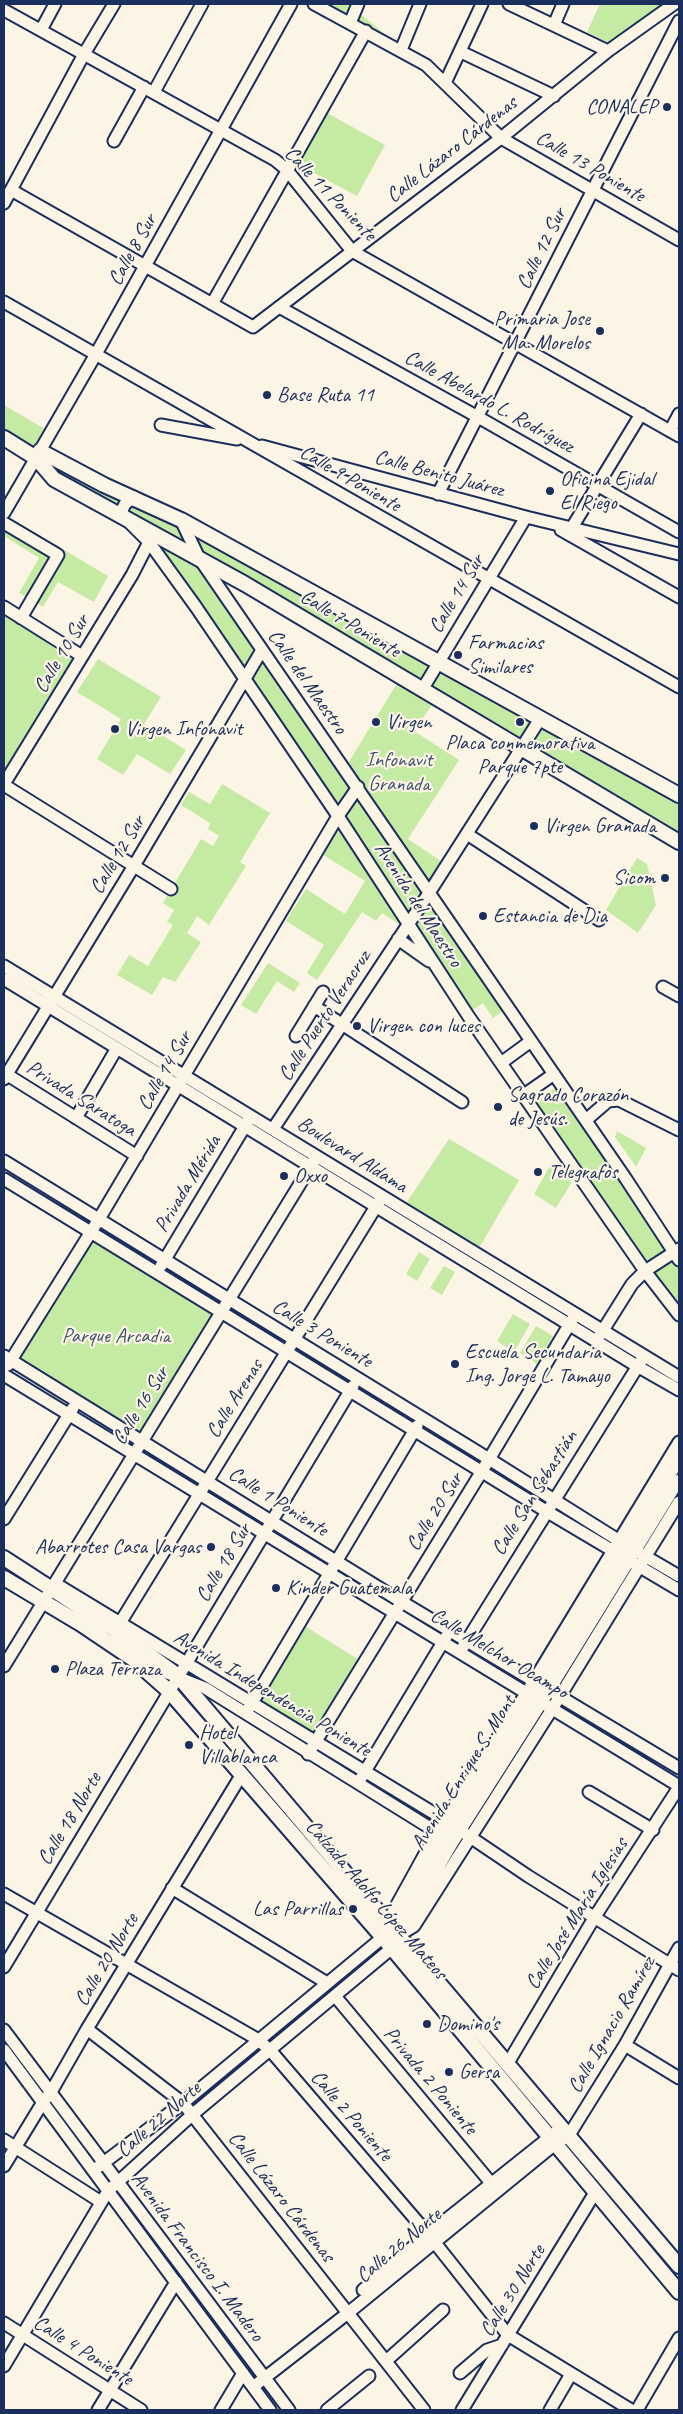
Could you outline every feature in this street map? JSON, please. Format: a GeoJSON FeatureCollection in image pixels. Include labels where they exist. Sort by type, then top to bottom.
{"type":"FeatureCollection","features":[{"type":"Feature","properties":{"kind":"main road","name":"Calle 7 Poniente"},"geometry":{"type":"LineString","coordinates":[[4,438],[181,520],[679,795]]}},
{"type":"Feature","properties":{"kind":"main road","name":"Calle 7 Poniente"},"geometry":{"type":"LineString","coordinates":[[38,455],[54,479],[199,558],[679,842]]}},
{"type":"Feature","properties":{"kind":"main road","name":"Calzada Adolfo López Mateos"},"geometry":{"type":"LineString","coordinates":[[4,1558],[54,1585],[158,1659],[178,1676],[390,1930],[392,1948],[679,2292]]}},
{"type":"Feature","properties":{"kind":"main road","name":"Calzada Adolfo López Mateos"},"geometry":{"type":"LineString","coordinates":[[4,1578],[81,1624],[133,1659],[169,1691],[242,1774],[390,1930],[508,2062],[679,2266]]}},
{"type":"Feature","properties":{"kind":"street"},"geometry":{"type":"LineString","coordinates":[[41,30],[55,4]]}},
{"type":"Feature","properties":{"kind":"street"},"geometry":{"type":"LineString","coordinates":[[4,203],[84,54],[114,4]]}},
{"type":"Feature","properties":{"kind":"street"},"geometry":{"type":"LineString","coordinates":[[114,141],[149,90],[202,4]]}},
{"type":"Feature","properties":{"kind":"street","name":"Calle 8 Sur"},"geometry":{"type":"LineString","coordinates":[[4,513],[96,354],[291,4]]}},
{"type":"Feature","properties":{"kind":"street","name":"Calle 13 Poniente"},"geometry":{"type":"LineString","coordinates":[[314,4],[402,50],[426,65],[501,138],[679,240]]}},
{"type":"Feature","properties":{"kind":"street"},"geometry":{"type":"LineString","coordinates":[[350,23],[358,4]]}},
{"type":"Feature","properties":{"kind":"street"},"geometry":{"type":"LineString","coordinates":[[402,50],[420,4]]}},
{"type":"Feature","properties":{"kind":"street"},"geometry":{"type":"LineString","coordinates":[[445,82],[461,52],[482,4]]}},
{"type":"Feature","properties":{"kind":"street"},"geometry":{"type":"LineString","coordinates":[[509,4],[608,52]]}},
{"type":"Feature","properties":{"kind":"street"},"geometry":{"type":"LineString","coordinates":[[554,25],[563,4]]}},
{"type":"Feature","properties":{"kind":"street","name":"Calle Lázaro Cárdenas"},"geometry":{"type":"LineString","coordinates":[[212,304],[253,327],[501,138],[608,52],[674,4]]}},
{"type":"Feature","properties":{"kind":"street","name":"Calle 11 Poniente"},"geometry":{"type":"LineString","coordinates":[[4,10],[275,160],[286,170],[352,251],[674,433]]}},
{"type":"Feature","properties":{"kind":"street","name":"Calle 12 Sur"},"geometry":{"type":"LineString","coordinates":[[438,494],[516,345],[592,190],[679,21]]}},
{"type":"Feature","properties":{"kind":"street"},"geometry":{"type":"LineString","coordinates":[[11,190],[212,304],[366,31]]}},
{"type":"Feature","properties":{"kind":"street"},"geometry":{"type":"LineString","coordinates":[[461,52],[554,96]]}},
{"type":"Feature","properties":{"kind":"street","name":"Calle 9 Poniente"},"geometry":{"type":"LineString","coordinates":[[4,302],[679,687]]}},
{"type":"Feature","properties":{"kind":"street","name":"Calle Abelardo L. Rodríguez"},"geometry":{"type":"LineString","coordinates":[[279,307],[478,417],[679,532]]}},
{"type":"Feature","properties":{"kind":"street"},"geometry":{"type":"LineString","coordinates":[[641,414],[570,531],[679,597]]}},
{"type":"Feature","properties":{"kind":"street"},"geometry":{"type":"LineString","coordinates":[[674,433],[679,414]]}},
{"type":"Feature","properties":{"kind":"street","name":"Calle Benito Juárez"},"geometry":{"type":"LineString","coordinates":[[161,425],[246,441],[549,523],[570,531],[679,554]]}},
{"type":"Feature","properties":{"kind":"street"},"geometry":{"type":"LineString","coordinates":[[124,517],[122,510],[124,504],[134,497]]}},
{"type":"Feature","properties":{"kind":"street","name":"Avenida del Maestro"},"geometry":{"type":"LineString","coordinates":[[124,517],[149,542],[245,679],[501,1063],[645,1271],[679,1314]]}},
{"type":"Feature","properties":{"kind":"street","name":"Calle 14 Sur"},"geometry":{"type":"LineString","coordinates":[[422,690],[526,517]]}},
{"type":"Feature","properties":{"kind":"street","name":"Calle del Maestro"},"geometry":{"type":"LineString","coordinates":[[181,520],[199,558],[678,1254]]}},
{"type":"Feature","properties":{"kind":"street"},"geometry":{"type":"LineString","coordinates":[[4,523],[58,555],[21,618]]}},
{"type":"Feature","properties":{"kind":"street","name":"Calle 10 Sur"},"geometry":{"type":"LineString","coordinates":[[4,784],[132,575],[149,542]]}},
{"type":"Feature","properties":{"kind":"street"},"geometry":{"type":"LineString","coordinates":[[4,607],[82,656]]}},
{"type":"Feature","properties":{"kind":"street","name":"Calle 12 Sur"},"geometry":{"type":"LineString","coordinates":[[5,1076],[262,650]]}},
{"type":"Feature","properties":{"kind":"street","name":"Calle Puerto Veracruz"},"geometry":{"type":"LineString","coordinates":[[273,1129],[429,893],[540,719]]}},
{"type":"Feature","properties":{"kind":"street"},"geometry":{"type":"LineString","coordinates":[[4,784],[171,889]]}},
{"type":"Feature","properties":{"kind":"street","name":"Calle 14 Sur"},"geometry":{"type":"LineString","coordinates":[[4,1374],[7,1359],[99,1219],[338,816],[358,787]]}},
{"type":"Feature","properties":{"kind":"street"},"geometry":{"type":"LineString","coordinates":[[467,834],[599,920]]}},
{"type":"Feature","properties":{"kind":"street"},"geometry":{"type":"LineString","coordinates":[[398,939],[434,964]]}},
{"type":"Feature","properties":{"kind":"street","name":"Boulevard Aldama"},"geometry":{"type":"LineString","coordinates":[[4,966],[117,1048],[246,1126],[314,1161],[379,1201],[569,1325],[679,1390]]}},
{"type":"Feature","properties":{"kind":"street","name":"Boulevard Aldama"},"geometry":{"type":"LineString","coordinates":[[4,979],[51,1001],[184,1075],[273,1129],[314,1161]]}},
{"type":"Feature","properties":{"kind":"street"},"geometry":{"type":"LineString","coordinates":[[662,987],[679,996]]}},
{"type":"Feature","properties":{"kind":"street"},"geometry":{"type":"LineString","coordinates":[[296,1036],[324,992]]}},
{"type":"Feature","properties":{"kind":"street"},"geometry":{"type":"LineString","coordinates":[[314,1006],[462,1102]]}},
{"type":"Feature","properties":{"kind":"street"},"geometry":{"type":"LineString","coordinates":[[501,1063],[531,1041]]}},
{"type":"Feature","properties":{"kind":"street"},"geometry":{"type":"LineString","coordinates":[[76,1118],[117,1048]]}},
{"type":"Feature","properties":{"kind":"street"},"geometry":{"type":"LineString","coordinates":[[524,1095],[554,1074]]}},
{"type":"Feature","properties":{"kind":"street","name":"Privada Saratoga"},"geometry":{"type":"LineString","coordinates":[[5,1076],[137,1156]]}},
{"type":"Feature","properties":{"kind":"street"},"geometry":{"type":"LineString","coordinates":[[586,1120],[608,1101],[619,1100],[679,1130]]}},
{"type":"Feature","properties":{"kind":"street","name":"Privada Mérida"},"geometry":{"type":"LineString","coordinates":[[157,1272],[252,1116]]}},
{"type":"Feature","properties":{"kind":"street","name":"Calle 16 Sur"},"geometry":{"type":"LineString","coordinates":[[4,1666],[314,1161]]}},
{"type":"Feature","properties":{"kind":"street","name":"Calle 3 Poniente"},"geometry":{"type":"LineString","coordinates":[[4,1162],[554,1499],[629,1553]]}},
{"type":"Feature","properties":{"kind":"street"},"geometry":{"type":"LineString","coordinates":[[4,1178],[546,1511],[679,1576]]}},
{"type":"Feature","properties":{"kind":"street","name":"Boulevard Aldama"},"geometry":{"type":"LineString","coordinates":[[379,1201],[603,1330],[679,1377]]}},
{"type":"Feature","properties":{"kind":"street","name":"Calle Arenas"},"geometry":{"type":"LineString","coordinates":[[120,1623],[379,1201]]}},
{"type":"Feature","properties":{"kind":"street"},"geometry":{"type":"LineString","coordinates":[[596,1341],[632,1284],[645,1271],[678,1254]]}},
{"type":"Feature","properties":{"kind":"street","name":"Calle 20 Sur"},"geometry":{"type":"LineString","coordinates":[[308,1754],[482,1471],[575,1314]]}},
{"type":"Feature","properties":{"kind":"street","name":"Calle San Sebastián"},"geometry":{"type":"LineString","coordinates":[[459,1652],[644,1355]]}},
{"type":"Feature","properties":{"kind":"street","name":"Calle 1 Poniente"},"geometry":{"type":"LineString","coordinates":[[7,1359],[207,1480],[402,1602],[546,1687]]}},
{"type":"Feature","properties":{"kind":"street"},"geometry":{"type":"LineString","coordinates":[[4,1374],[70,1414]]}},
{"type":"Feature","properties":{"kind":"street","name":"Calle 18 Sur"},"geometry":{"type":"LineString","coordinates":[[169,1691],[358,1378]]}},
{"type":"Feature","properties":{"kind":"street"},"geometry":{"type":"LineString","coordinates":[[4,1518],[77,1401]]}},
{"type":"Feature","properties":{"kind":"street","name":"Calle Melchor Ocampo"},"geometry":{"type":"LineString","coordinates":[[70,1414],[679,1786]]}},
{"type":"Feature","properties":{"kind":"street"},"geometry":{"type":"LineString","coordinates":[[245,1714],[415,1431],[420,1416]]}},
{"type":"Feature","properties":{"kind":"street"},"geometry":{"type":"LineString","coordinates":[[629,1553],[679,1442]]}},
{"type":"Feature","properties":{"kind":"street"},"geometry":{"type":"LineString","coordinates":[[546,1687],[629,1553],[679,1460]]}},
{"type":"Feature","properties":{"kind":"street"},"geometry":{"type":"LineString","coordinates":[[390,1930],[445,1837],[457,1829],[629,1553],[679,1480]]}},
{"type":"Feature","properties":{"kind":"street"},"geometry":{"type":"LineString","coordinates":[[629,1553],[679,1502]]}},
{"type":"Feature","properties":{"kind":"street"},"geometry":{"type":"LineString","coordinates":[[629,1553],[679,1590]]}},
{"type":"Feature","properties":{"kind":"street","name":"Avenida Independencia Poniente"},"geometry":{"type":"LineString","coordinates":[[54,1585],[365,1772],[594,1918],[674,1966]]}},
{"type":"Feature","properties":{"kind":"street"},"geometry":{"type":"LineString","coordinates":[[358,1784],[451,1630]]}},
{"type":"Feature","properties":{"kind":"street","name":"Avenida Independencia Poniente"},"geometry":{"type":"LineString","coordinates":[[133,1659],[205,1688],[308,1754],[445,1837]]}},
{"type":"Feature","properties":{"kind":"street","name":"Calle Melchor Ocampo"},"geometry":{"type":"LineString","coordinates":[[546,1687],[679,1768]]}},
{"type":"Feature","properties":{"kind":"street","name":"Avenida Enrique S. Mont"},"geometry":{"type":"LineString","coordinates":[[457,1829],[546,1687]]}},
{"type":"Feature","properties":{"kind":"street","name":"Calle 18 Norte"},"geometry":{"type":"LineString","coordinates":[[4,1967],[35,1912],[169,1691]]}},
{"type":"Feature","properties":{"kind":"street","name":"Calle 20 Norte"},"geometry":{"type":"LineString","coordinates":[[4,2166],[51,2092],[87,2029],[242,1774]]}},
{"type":"Feature","properties":{"kind":"street","name":"Calle José María Iglesias"},"geometry":{"type":"LineString","coordinates":[[508,2062],[594,1918],[653,1830],[679,1786]]}},
{"type":"Feature","properties":{"kind":"street"},"geometry":{"type":"LineString","coordinates":[[589,1792],[653,1830]]}},
{"type":"Feature","properties":{"kind":"street"},"geometry":{"type":"LineString","coordinates":[[445,1837],[457,1829]]}},
{"type":"Feature","properties":{"kind":"street","name":"Calle 22 Norte"},"geometry":{"type":"LineString","coordinates":[[93,2170],[183,2103],[257,2039],[390,1930],[414,1926],[457,1829]]}},
{"type":"Feature","properties":{"kind":"street","name":"Avenida Enrique S. Mont"},"geometry":{"type":"LineString","coordinates":[[390,1930],[445,1837]]}},
{"type":"Feature","properties":{"kind":"street"},"geometry":{"type":"LineString","coordinates":[[172,1888],[327,1983]]}},
{"type":"Feature","properties":{"kind":"street","name":"Calle 2 Poniente"},"geometry":{"type":"LineString","coordinates":[[4,1894],[126,1966],[257,2039],[270,2050],[431,2238],[508,2334],[631,2410]]}},
{"type":"Feature","properties":{"kind":"street","name":"Calle 22 Norte"},"geometry":{"type":"LineString","coordinates":[[4,2366],[108,2191],[193,2114],[392,1948]]}},
{"type":"Feature","properties":{"kind":"street","name":"Calle Ignacio Ramírez"},"geometry":{"type":"LineString","coordinates":[[566,2131],[577,2122],[674,1966],[679,1948]]}},
{"type":"Feature","properties":{"kind":"street","name":"Privada 2 Poniente"},"geometry":{"type":"LineString","coordinates":[[335,1996],[494,2187]]}},
{"type":"Feature","properties":{"kind":"street","name":"Calle Lázaro Cárdenas"},"geometry":{"type":"LineString","coordinates":[[87,2029],[183,2103],[193,2114],[424,2410]]}},
{"type":"Feature","properties":{"kind":"street","name":"Avenida Francisco I. Madero"},"geometry":{"type":"LineString","coordinates":[[4,2030],[289,2410]]}},
{"type":"Feature","properties":{"kind":"street"},"geometry":{"type":"LineString","coordinates":[[625,2045],[679,2078]]}},
{"type":"Feature","properties":{"kind":"street","name":"Avenida Francisco I. Madero"},"geometry":{"type":"LineString","coordinates":[[4,2050],[270,2410]]}},
{"type":"Feature","properties":{"kind":"street","name":"Calle 26 Norte"},"geometry":{"type":"LineString","coordinates":[[221,2410],[249,2381],[263,2376],[552,2140],[566,2131]]}},
{"type":"Feature","properties":{"kind":"street"},"geometry":{"type":"LineString","coordinates":[[4,2140],[102,2202]]}},
{"type":"Feature","properties":{"kind":"street","name":"Calle 30 Norte"},"geometry":{"type":"LineString","coordinates":[[462,2410],[596,2191]]}},
{"type":"Feature","properties":{"kind":"street"},"geometry":{"type":"LineString","coordinates":[[98,2410],[176,2282]]}},
{"type":"Feature","properties":{"kind":"street"},"geometry":{"type":"LineString","coordinates":[[386,2361],[443,2310]]}},
{"type":"Feature","properties":{"kind":"street","name":"Calle 4 Poniente"},"geometry":{"type":"LineString","coordinates":[[4,2323],[141,2410]]}},
{"type":"Feature","properties":{"kind":"street"},"geometry":{"type":"LineString","coordinates":[[637,2410],[679,2338]]}},
{"type":"Feature","properties":{"kind":"street"},"geometry":{"type":"LineString","coordinates":[[460,2373],[488,2350],[502,2345]]}},
{"type":"Feature","properties":{"kind":"street"},"geometry":{"type":"LineString","coordinates":[[550,2410],[571,2374]]}},
{"type":"Feature","properties":{"kind":"street"},"geometry":{"type":"LineString","coordinates":[[327,2410],[369,2376]]}},
{"type":"Feature","properties":{"kind":"green space"},"geometry":{"type":"Polygon","coordinates":[[[321,4],[353,5],[357,11],[399,46],[321,4]]]}},
{"type":"Feature","properties":{"kind":"green space"},"geometry":{"type":"Polygon","coordinates":[[[600,4],[664,4],[609,43],[587,32],[600,4]]]}},
{"type":"Feature","properties":{"kind":"green space"},"geometry":{"type":"Polygon","coordinates":[[[327,113],[385,145],[357,196],[299,165],[327,113]]]}},
{"type":"Feature","properties":{"kind":"green space"},"geometry":{"type":"Polygon","coordinates":[[[4,405],[48,431],[36,455],[4,434],[4,405]]]}},
{"type":"Feature","properties":{"kind":"green space","name":"Infonavit Granada"},"geometry":{"type":"Polygon","coordinates":[[[42,453],[104,486],[134,497],[181,520],[679,796],[679,842],[436,699],[414,731],[459,760],[408,839],[447,865],[430,893],[508,1008],[493,1018],[483,1003],[467,1014],[434,965],[430,971],[388,943],[400,925],[382,913],[376,921],[362,912],[317,980],[307,973],[324,945],[286,921],[306,889],[345,914],[365,881],[317,851],[338,816],[348,829],[153,542],[158,536],[185,550],[199,565],[387,831],[345,768],[401,677],[246,582],[55,479],[38,462],[38,458],[42,453]]]}},
{"type":"Feature","properties":{"kind":"green space"},"geometry":{"type":"Polygon","coordinates":[[[12,519],[108,576],[94,602],[58,582],[43,607],[19,593],[39,558],[4,536],[4,531],[12,519]]]}},
{"type":"Feature","properties":{"kind":"green space"},"geometry":{"type":"Polygon","coordinates":[[[4,612],[77,657],[4,774],[4,612]]]}},
{"type":"Feature","properties":{"kind":"green space"},"geometry":{"type":"Polygon","coordinates":[[[98,659],[161,697],[144,724],[186,750],[170,774],[137,754],[123,775],[97,759],[121,719],[77,692],[98,659]]]}},
{"type":"Feature","properties":{"kind":"green space"},"geometry":{"type":"Polygon","coordinates":[[[222,784],[270,813],[240,862],[246,866],[209,925],[197,916],[187,933],[201,942],[175,982],[163,977],[152,995],[117,975],[129,955],[148,966],[173,925],[167,922],[174,910],[163,903],[201,839],[213,846],[219,836],[208,829],[210,823],[181,805],[189,792],[210,804],[222,784]]]}},
{"type":"Feature","properties":{"kind":"green space"},"geometry":{"type":"Polygon","coordinates":[[[637,858],[647,864],[656,905],[638,933],[606,910],[637,858]]]}},
{"type":"Feature","properties":{"kind":"green space"},"geometry":{"type":"Polygon","coordinates":[[[268,963],[300,983],[294,992],[277,981],[256,1014],[241,1005],[268,963]]]}},
{"type":"Feature","properties":{"kind":"green space"},"geometry":{"type":"Polygon","coordinates":[[[560,1084],[679,1260],[679,1315],[532,1106],[560,1084]]]}},
{"type":"Feature","properties":{"kind":"green space"},"geometry":{"type":"Polygon","coordinates":[[[617,1131],[646,1148],[636,1167],[615,1137],[617,1131]]]}},
{"type":"Feature","properties":{"kind":"green space"},"geometry":{"type":"Polygon","coordinates":[[[449,1139],[519,1180],[476,1253],[403,1208],[449,1139]]]}},
{"type":"Feature","properties":{"kind":"green space"},"geometry":{"type":"Polygon","coordinates":[[[552,1162],[572,1182],[556,1208],[534,1194],[552,1162]]]}},
{"type":"Feature","properties":{"kind":"green space","name":"Parque Arcadia"},"geometry":{"type":"Polygon","coordinates":[[[91,1232],[221,1311],[142,1441],[11,1361],[91,1232]]]}},
{"type":"Feature","properties":{"kind":"green space"},"geometry":{"type":"Polygon","coordinates":[[[419,1252],[430,1259],[417,1281],[406,1274],[419,1252]]]}},
{"type":"Feature","properties":{"kind":"green space"},"geometry":{"type":"Polygon","coordinates":[[[444,1266],[455,1272],[442,1295],[430,1288],[444,1266]]]}},
{"type":"Feature","properties":{"kind":"green space"},"geometry":{"type":"Polygon","coordinates":[[[513,1314],[530,1324],[514,1352],[497,1341],[513,1314]]]}},
{"type":"Feature","properties":{"kind":"green space"},"geometry":{"type":"Polygon","coordinates":[[[536,1326],[553,1336],[537,1364],[520,1353],[536,1326]]]}},
{"type":"Feature","properties":{"kind":"green space"},"geometry":{"type":"Polygon","coordinates":[[[300,1623],[364,1663],[315,1742],[252,1703],[300,1623]]]}},
{"type":"Feature","properties":{"kind":"green space"},"geometry":{"type":"Polygon","coordinates":[[[4,2030],[287,2410],[272,2410],[4,2050],[4,2030]]]}},
{"type":"Feature","properties":{"kind":"place","name":"CONALEP"},"geometry":{"type":"Point","coordinates":[667,107]}},
{"type":"Feature","properties":{"kind":"place","name":"Primaria Jose Ma. Morelos"},"geometry":{"type":"Point","coordinates":[600,331]}},
{"type":"Feature","properties":{"kind":"place","name":"Base Ruta 11"},"geometry":{"type":"Point","coordinates":[267,395]}},
{"type":"Feature","properties":{"kind":"place","name":"Oficina Ejidal El Riego"},"geometry":{"type":"Point","coordinates":[550,491]}},
{"type":"Feature","properties":{"kind":"place","name":"Farmacias Similares"},"geometry":{"type":"Point","coordinates":[458,655]}},
{"type":"Feature","properties":{"kind":"place","name":"Virgen"},"geometry":{"type":"Point","coordinates":[376,722]}},
{"type":"Feature","properties":{"kind":"place","name":"Placa conmemorativa Parque 7pte"},"geometry":{"type":"Point","coordinates":[520,722]}},
{"type":"Feature","properties":{"kind":"place","name":"Virgen Infonavit"},"geometry":{"type":"Point","coordinates":[115,729]}},
{"type":"Feature","properties":{"kind":"place","name":"Virgen Granada"},"geometry":{"type":"Point","coordinates":[534,826]}},
{"type":"Feature","properties":{"kind":"place","name":"Sicom"},"geometry":{"type":"Point","coordinates":[665,878]}},
{"type":"Feature","properties":{"kind":"place","name":"Estancia de Dia"},"geometry":{"type":"Point","coordinates":[483,916]}},
{"type":"Feature","properties":{"kind":"place","name":"Virgen con luces"},"geometry":{"type":"Point","coordinates":[357,1026]}},
{"type":"Feature","properties":{"kind":"place","name":"Sagrado Corazón de Jesús."},"geometry":{"type":"Point","coordinates":[498,1107]}},
{"type":"Feature","properties":{"kind":"place","name":"Telegrafos"},"geometry":{"type":"Point","coordinates":[538,1172]}},
{"type":"Feature","properties":{"kind":"place","name":"Oxxo"},"geometry":{"type":"Point","coordinates":[284,1176]}},
{"type":"Feature","properties":{"kind":"place","name":"Escuela Secundaria Ing. Jorge L. Tamayo"},"geometry":{"type":"Point","coordinates":[455,1364]}},
{"type":"Feature","properties":{"kind":"place","name":"Abarrotes Casa Vargas"},"geometry":{"type":"Point","coordinates":[211,1547]}},
{"type":"Feature","properties":{"kind":"place","name":"Kinder Guatemala"},"geometry":{"type":"Point","coordinates":[276,1588]}},
{"type":"Feature","properties":{"kind":"place","name":"Plaza Terraza"},"geometry":{"type":"Point","coordinates":[55,1669]}},
{"type":"Feature","properties":{"kind":"place","name":"Hotel Villablanca"},"geometry":{"type":"Point","coordinates":[189,1745]}},
{"type":"Feature","properties":{"kind":"place","name":"Las Parrillas"},"geometry":{"type":"Point","coordinates":[353,1909]}},
{"type":"Feature","properties":{"kind":"place","name":"Domino's"},"geometry":{"type":"Point","coordinates":[427,2024]}},
{"type":"Feature","properties":{"kind":"place","name":"Gersa"},"geometry":{"type":"Point","coordinates":[449,2072]}}]}
